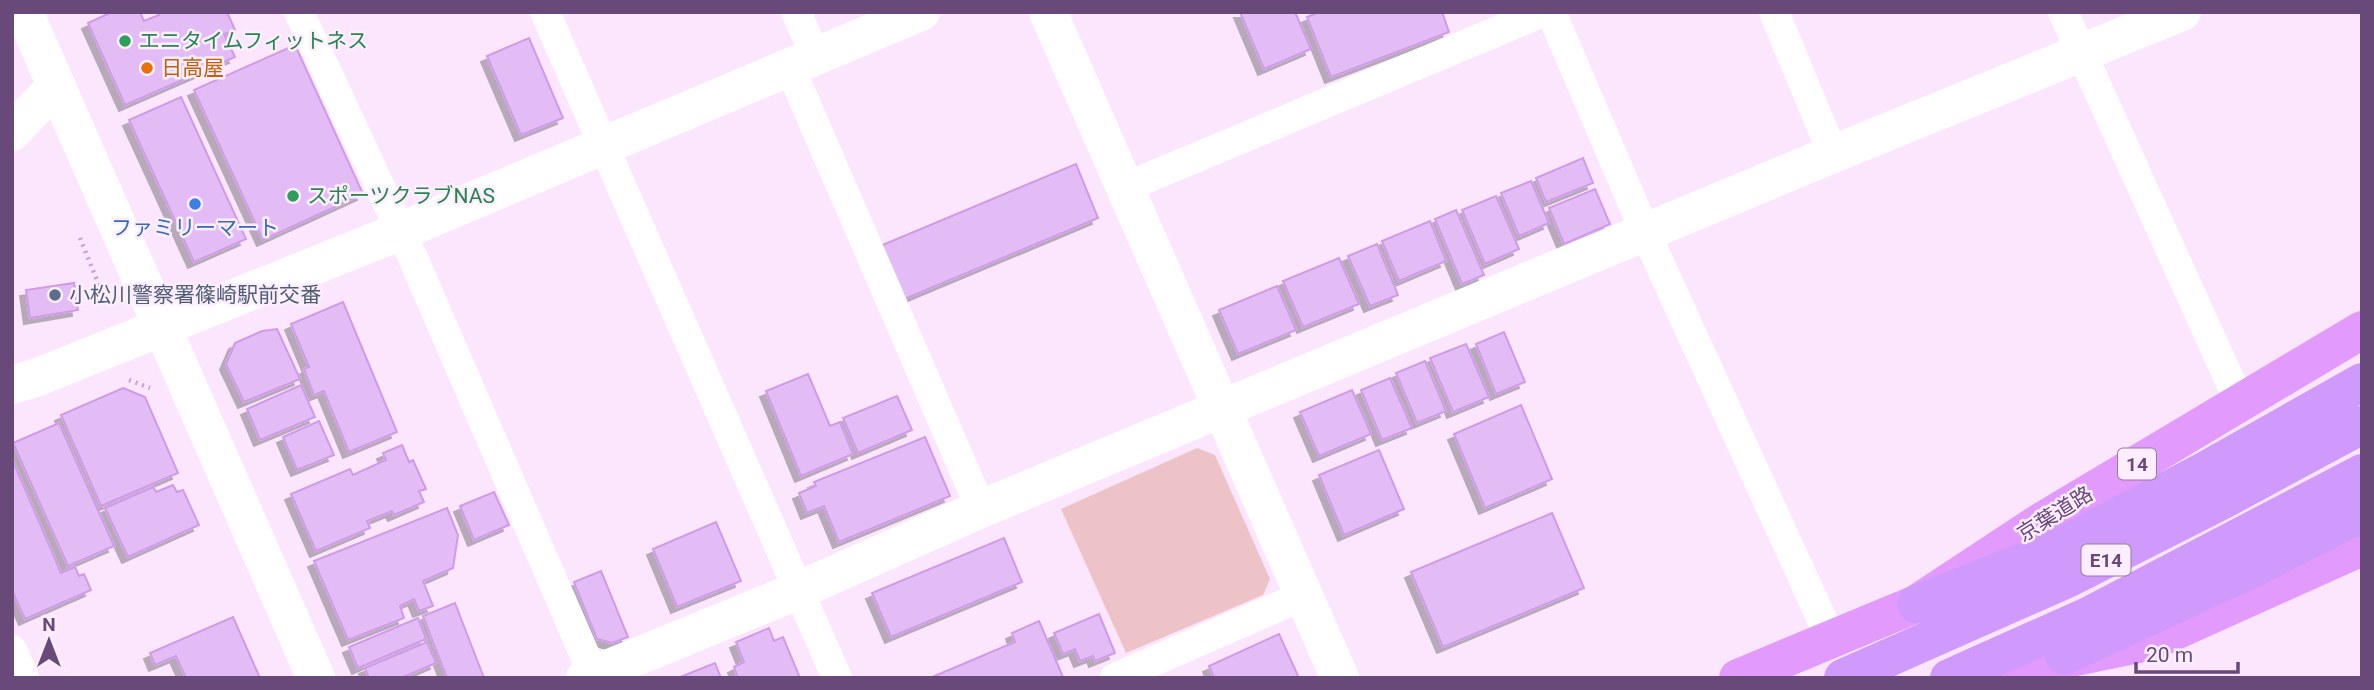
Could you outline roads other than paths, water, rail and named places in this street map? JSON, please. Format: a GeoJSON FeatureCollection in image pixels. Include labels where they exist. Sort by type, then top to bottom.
{"type":"FeatureCollection","features":[{"type":"Feature","properties":{"kind":"highway","name":"京葉道路"},"geometry":{"type":"LineString","coordinates":[[1738,678],[1916,604],[2039,523],[2362,330]]}},
{"type":"Feature","properties":{"kind":"highway","name":"E14"},"geometry":{"type":"LineString","coordinates":[[1916,604],[2054,550],[2217,464],[2362,382]]}},
{"type":"Feature","properties":{"kind":"highway","name":"E14"},"geometry":{"type":"LineString","coordinates":[[1843,678],[2069,578],[2223,500],[2362,425]]}},
{"type":"Feature","properties":{"kind":"highway","name":"E14"},"geometry":{"type":"LineString","coordinates":[[1949,678],[2088,616],[2362,473]]}},
{"type":"Feature","properties":{"kind":"highway"},"geometry":{"type":"LineString","coordinates":[[2017,678],[2260,565],[2362,513]]}},
{"type":"Feature","properties":{"kind":"highway"},"geometry":{"type":"LineString","coordinates":[[2052,662],[2153,641],[2362,547]]}},
{"type":"Feature","properties":{"kind":"street"},"geometry":{"type":"LineString","coordinates":[[24,12],[316,678]]}},
{"type":"Feature","properties":{"kind":"street"},"geometry":{"type":"LineString","coordinates":[[299,12],[401,231],[589,676],[797,592],[981,509],[1833,154],[2182,12]]}},
{"type":"Feature","properties":{"kind":"street"},"geometry":{"type":"LineString","coordinates":[[545,12],[797,592],[837,678]]}},
{"type":"Feature","properties":{"kind":"street"},"geometry":{"type":"LineString","coordinates":[[796,12],[803,63],[981,509]]}},
{"type":"Feature","properties":{"kind":"street"},"geometry":{"type":"LineString","coordinates":[[12,385],[38,377],[401,231],[921,12]]}},
{"type":"Feature","properties":{"kind":"street"},"geometry":{"type":"LineString","coordinates":[[1048,12],[1340,678]]}},
{"type":"Feature","properties":{"kind":"street"},"geometry":{"type":"LineString","coordinates":[[1126,187],[1543,12]]}},
{"type":"Feature","properties":{"kind":"street"},"geometry":{"type":"LineString","coordinates":[[1551,12],[1646,233],[1831,639]]}},
{"type":"Feature","properties":{"kind":"street"},"geometry":{"type":"LineString","coordinates":[[1773,12],[1833,154]]}},
{"type":"Feature","properties":{"kind":"street"},"geometry":{"type":"LineString","coordinates":[[2063,12],[2240,402]]}},
{"type":"Feature","properties":{"kind":"street"},"geometry":{"type":"LineString","coordinates":[[12,132],[55,86]]}},
{"type":"Feature","properties":{"kind":"street"},"geometry":{"type":"LineString","coordinates":[[1115,678],[1305,595]]}},
{"type":"Feature","properties":{"kind":"street"},"geometry":{"type":"LineString","coordinates":[[12,650],[24,678]]}},
{"type":"Feature","properties":{"kind":"place","name":"エニタイムフィットネス"},"geometry":{"type":"Point","coordinates":[125,41]}},
{"type":"Feature","properties":{"kind":"place","name":"日高屋"},"geometry":{"type":"Point","coordinates":[147,68]}},
{"type":"Feature","properties":{"kind":"place","name":"スポーツクラブNAS"},"geometry":{"type":"Point","coordinates":[293,196]}},
{"type":"Feature","properties":{"kind":"place","name":"ファミリーマート"},"geometry":{"type":"Point","coordinates":[195,204]}},
{"type":"Feature","properties":{"kind":"place","name":"小松川警察署篠崎駅前交番"},"geometry":{"type":"Point","coordinates":[55,295]}}]}
